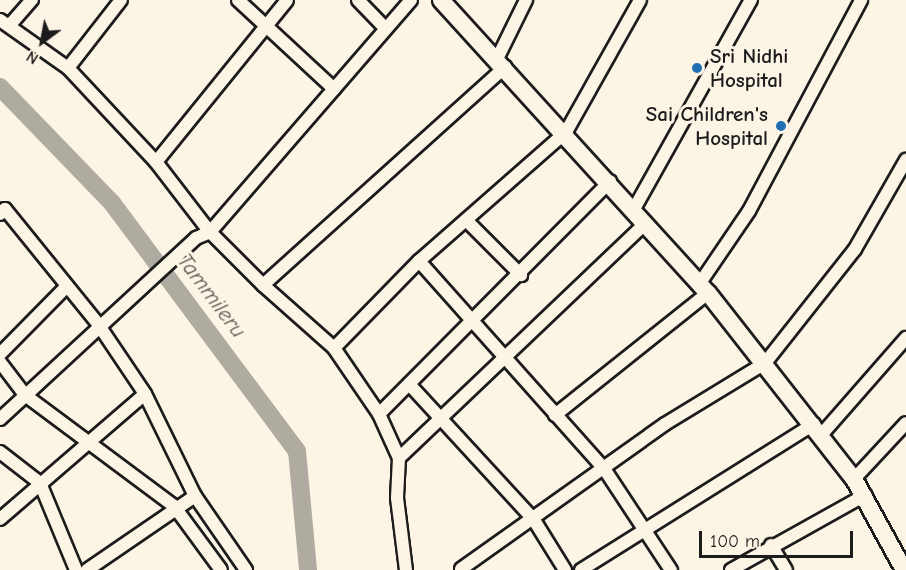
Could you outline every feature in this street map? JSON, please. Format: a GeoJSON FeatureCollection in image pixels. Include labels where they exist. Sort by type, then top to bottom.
{"type":"FeatureCollection","features":[{"type":"Feature","properties":{"kind":"main road"},"geometry":{"type":"LineString","coordinates":[[441,0],[610,181],[704,288],[765,363],[818,429],[865,495],[904,570]]}},
{"type":"Feature","properties":{"kind":"street"},"geometry":{"type":"LineString","coordinates":[[32,0],[5,23],[68,68],[156,162],[210,232],[263,285],[334,348],[379,414],[399,458],[397,498],[406,570]]}},
{"type":"Feature","properties":{"kind":"street"},"geometry":{"type":"LineString","coordinates":[[68,68],[121,0]]}},
{"type":"Feature","properties":{"kind":"street"},"geometry":{"type":"LineString","coordinates":[[238,0],[334,89]]}},
{"type":"Feature","properties":{"kind":"street"},"geometry":{"type":"LineString","coordinates":[[156,162],[287,0]]}},
{"type":"Feature","properties":{"kind":"street"},"geometry":{"type":"LineString","coordinates":[[358,0],[386,28]]}},
{"type":"Feature","properties":{"kind":"street"},"geometry":{"type":"LineString","coordinates":[[0,419],[146,279],[196,238],[210,232],[411,0]]}},
{"type":"Feature","properties":{"kind":"street"},"geometry":{"type":"LineString","coordinates":[[263,285],[501,63],[526,0]]}},
{"type":"Feature","properties":{"kind":"street"},"geometry":{"type":"LineString","coordinates":[[334,348],[419,261],[566,132],[640,0]]}},
{"type":"Feature","properties":{"kind":"street"},"geometry":{"type":"LineString","coordinates":[[634,210],[752,0]]}},
{"type":"Feature","properties":{"kind":"street"},"geometry":{"type":"LineString","coordinates":[[555,415],[704,288],[749,211],[861,0]]}},
{"type":"Feature","properties":{"kind":"street"},"geometry":{"type":"LineString","coordinates":[[461,569],[605,470],[665,424],[765,363],[855,249],[906,160]]}},
{"type":"Feature","properties":{"kind":"street"},"geometry":{"type":"LineString","coordinates":[[379,414],[521,275],[610,181]]}},
{"type":"Feature","properties":{"kind":"street"},"geometry":{"type":"LineString","coordinates":[[0,214],[5,208],[65,288],[98,324],[145,394],[195,496],[246,570]]}},
{"type":"Feature","properties":{"kind":"street"},"geometry":{"type":"LineString","coordinates":[[466,220],[521,275]]}},
{"type":"Feature","properties":{"kind":"street"},"geometry":{"type":"LineString","coordinates":[[399,458],[646,223]]}},
{"type":"Feature","properties":{"kind":"street"},"geometry":{"type":"LineString","coordinates":[[419,261],[507,356],[555,415],[605,470],[649,531],[671,570]]}},
{"type":"Feature","properties":{"kind":"street"},"geometry":{"type":"LineString","coordinates":[[0,354],[65,288]]}},
{"type":"Feature","properties":{"kind":"street"},"geometry":{"type":"LineString","coordinates":[[581,570],[818,429],[906,338]]}},
{"type":"Feature","properties":{"kind":"street"},"geometry":{"type":"LineString","coordinates":[[0,362],[25,395],[91,440],[174,506],[221,570]]}},
{"type":"Feature","properties":{"kind":"street"},"geometry":{"type":"LineString","coordinates":[[409,384],[442,417],[534,520],[566,570]]}},
{"type":"Feature","properties":{"kind":"street"},"geometry":{"type":"LineString","coordinates":[[0,519],[145,394]]}},
{"type":"Feature","properties":{"kind":"street"},"geometry":{"type":"LineString","coordinates":[[854,479],[906,423]]}},
{"type":"Feature","properties":{"kind":"street"},"geometry":{"type":"LineString","coordinates":[[0,452],[40,483],[76,570]]}},
{"type":"Feature","properties":{"kind":"street"},"geometry":{"type":"LineString","coordinates":[[731,570],[771,545],[865,495]]}},
{"type":"Feature","properties":{"kind":"street"},"geometry":{"type":"LineString","coordinates":[[87,570],[174,506],[195,496]]}},
{"type":"Feature","properties":{"kind":"street"},"geometry":{"type":"LineString","coordinates":[[771,545],[786,570]]}},
{"type":"Feature","properties":{"kind":"waterway","name":"Tammileru"},"geometry":{"type":"LineString","coordinates":[[0,87],[112,203],[297,451],[308,570]]}},
{"type":"Feature","properties":{"kind":"place","name":"Sri Nidhi Hospital"},"geometry":{"type":"Point","coordinates":[697,68]}},
{"type":"Feature","properties":{"kind":"place","name":"Sai Children's Hospital"},"geometry":{"type":"Point","coordinates":[781,126]}}]}
